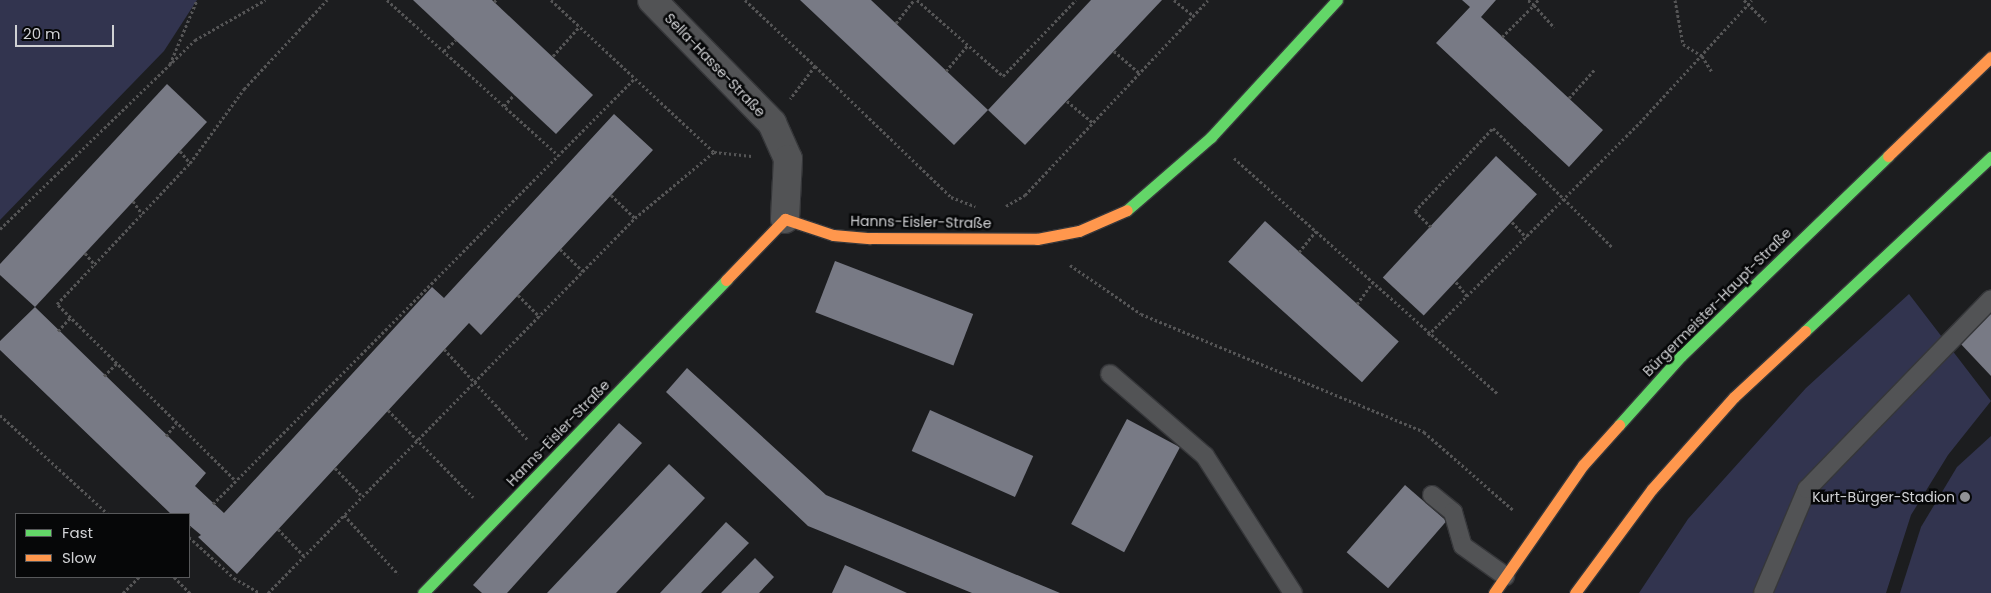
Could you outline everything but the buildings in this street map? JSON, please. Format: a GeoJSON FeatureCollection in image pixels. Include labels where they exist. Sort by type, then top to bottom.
{"type":"FeatureCollection","features":[{"type":"Feature","properties":{"kind":"street","name":"Sella-Hasse-Straße"},"geometry":{"type":"LineString","coordinates":[[652,0],[772,123],[788,159],[785,219]]}},
{"type":"Feature","properties":{"kind":"street","name":"Hanns-Eisler-Straße"},"geometry":{"type":"LineString","coordinates":[[423,593],[785,219],[833,235],[870,238],[1037,239],[1079,231],[1127,210],[1211,137],[1337,0]]}},
{"type":"Feature","properties":{"kind":"street","name":"Bürgermeister-Haupt-Straße"},"geometry":{"type":"LineString","coordinates":[[1494,593],[1583,465],[1681,356],[1991,57]]}},
{"type":"Feature","properties":{"kind":"street"},"geometry":{"type":"LineString","coordinates":[[1575,593],[1652,489],[1734,397],[1991,157]]}},
{"type":"Feature","properties":{"kind":"lane"},"geometry":{"type":"LineString","coordinates":[[1764,593],[1807,489],[1991,299]]}},
{"type":"Feature","properties":{"kind":"lane"},"geometry":{"type":"LineString","coordinates":[[1110,374],[1205,456],[1293,593]]}},
{"type":"Feature","properties":{"kind":"lane"},"geometry":{"type":"LineString","coordinates":[[1432,494],[1452,512],[1463,546],[1505,576]]}},
{"type":"Feature","properties":{"kind":"path"},"geometry":{"type":"LineString","coordinates":[[169,66],[197,0]]}},
{"type":"Feature","properties":{"kind":"path"},"geometry":{"type":"LineString","coordinates":[[0,229],[195,40],[265,0]]}},
{"type":"Feature","properties":{"kind":"path"},"geometry":{"type":"LineString","coordinates":[[234,479],[58,304],[190,163],[244,89],[327,0]]}},
{"type":"Feature","properties":{"kind":"path"},"geometry":{"type":"LineString","coordinates":[[387,0],[560,157]]}},
{"type":"Feature","properties":{"kind":"path"},"geometry":{"type":"LineString","coordinates":[[551,0],[714,152],[788,159]]}},
{"type":"Feature","properties":{"kind":"path"},"geometry":{"type":"LineString","coordinates":[[745,0],[951,197],[981,208]]}},
{"type":"Feature","properties":{"kind":"path"},"geometry":{"type":"LineString","coordinates":[[896,23],[916,0],[1002,76],[1076,0]]}},
{"type":"Feature","properties":{"kind":"path"},"geometry":{"type":"LineString","coordinates":[[1174,0],[1194,16]]}},
{"type":"Feature","properties":{"kind":"path"},"geometry":{"type":"LineString","coordinates":[[998,207],[1025,195],[1208,0]]}},
{"type":"Feature","properties":{"kind":"path"},"geometry":{"type":"LineString","coordinates":[[1528,0],[1554,27]]}},
{"type":"Feature","properties":{"kind":"path"},"geometry":{"type":"LineString","coordinates":[[1502,36],[1538,0]]}},
{"type":"Feature","properties":{"kind":"path"},"geometry":{"type":"LineString","coordinates":[[1675,0],[1683,44],[1702,56],[1712,72]]}},
{"type":"Feature","properties":{"kind":"path"},"geometry":{"type":"LineString","coordinates":[[1744,0],[1766,22]]}},
{"type":"Feature","properties":{"kind":"path"},"geometry":{"type":"LineString","coordinates":[[1428,335],[1702,56],[1752,0]]}},
{"type":"Feature","properties":{"kind":"path"},"geometry":{"type":"LineString","coordinates":[[553,56],[580,26]]}},
{"type":"Feature","properties":{"kind":"path"},"geometry":{"type":"LineString","coordinates":[[444,51],[456,40]]}},
{"type":"Feature","properties":{"kind":"path"},"geometry":{"type":"LineString","coordinates":[[946,71],[968,45]]}},
{"type":"Feature","properties":{"kind":"path"},"geometry":{"type":"LineString","coordinates":[[1114,51],[1139,73]]}},
{"type":"Feature","properties":{"kind":"path"},"geometry":{"type":"LineString","coordinates":[[772,123],[816,66]]}},
{"type":"Feature","properties":{"kind":"path"},"geometry":{"type":"LineString","coordinates":[[1569,98],[1595,69]]}},
{"type":"Feature","properties":{"kind":"path"},"geometry":{"type":"LineString","coordinates":[[212,504],[234,479],[560,157],[635,78]]}},
{"type":"Feature","properties":{"kind":"path"},"geometry":{"type":"LineString","coordinates":[[504,106],[514,95]]}},
{"type":"Feature","properties":{"kind":"path"},"geometry":{"type":"LineString","coordinates":[[1067,101],[1092,122]]}},
{"type":"Feature","properties":{"kind":"path"},"geometry":{"type":"LineString","coordinates":[[1431,226],[1415,211],[1494,128],[1612,247]]}},
{"type":"Feature","properties":{"kind":"path"},"geometry":{"type":"LineString","coordinates":[[1211,137],[1428,335],[1498,394]]}},
{"type":"Feature","properties":{"kind":"path"},"geometry":{"type":"LineString","coordinates":[[180,151],[190,163]]}},
{"type":"Feature","properties":{"kind":"path"},"geometry":{"type":"LineString","coordinates":[[268,593],[473,380],[540,317],[635,218],[714,152]]}},
{"type":"Feature","properties":{"kind":"path"},"geometry":{"type":"LineString","coordinates":[[611,195],[635,218]]}},
{"type":"Feature","properties":{"kind":"path"},"geometry":{"type":"LineString","coordinates":[[133,201],[142,214]]}},
{"type":"Feature","properties":{"kind":"path"},"geometry":{"type":"LineString","coordinates":[[1512,222],[1526,237]]}},
{"type":"Feature","properties":{"kind":"path"},"geometry":{"type":"LineString","coordinates":[[1299,252],[1316,231]]}},
{"type":"Feature","properties":{"kind":"path"},"geometry":{"type":"LineString","coordinates":[[1037,239],[1141,314],[1424,432],[1536,530]]}},
{"type":"Feature","properties":{"kind":"path"},"geometry":{"type":"LineString","coordinates":[[560,249],[583,272]]}},
{"type":"Feature","properties":{"kind":"path"},"geometry":{"type":"LineString","coordinates":[[85,253],[95,265]]}},
{"type":"Feature","properties":{"kind":"path"},"geometry":{"type":"LineString","coordinates":[[1456,282],[1467,296]]}},
{"type":"Feature","properties":{"kind":"path"},"geometry":{"type":"LineString","coordinates":[[1357,304],[1372,283]]}},
{"type":"Feature","properties":{"kind":"path"},"geometry":{"type":"LineString","coordinates":[[518,295],[540,317]]}},
{"type":"Feature","properties":{"kind":"path"},"geometry":{"type":"LineString","coordinates":[[58,331],[70,318]]}},
{"type":"Feature","properties":{"kind":"path"},"geometry":{"type":"LineString","coordinates":[[444,349],[549,463]]}},
{"type":"Feature","properties":{"kind":"path"},"geometry":{"type":"LineString","coordinates":[[104,376],[117,363]]}},
{"type":"Feature","properties":{"kind":"path"},"geometry":{"type":"LineString","coordinates":[[388,410],[494,520]]}},
{"type":"Feature","properties":{"kind":"path"},"geometry":{"type":"LineString","coordinates":[[0,416],[107,513]]}},
{"type":"Feature","properties":{"kind":"path"},"geometry":{"type":"LineString","coordinates":[[166,436],[176,423]]}},
{"type":"Feature","properties":{"kind":"path"},"geometry":{"type":"LineString","coordinates":[[334,468],[361,495]]}},
{"type":"Feature","properties":{"kind":"path"},"geometry":{"type":"LineString","coordinates":[[344,515],[403,579]]}},
{"type":"Feature","properties":{"kind":"path"},"geometry":{"type":"LineString","coordinates":[[278,529],[304,556]]}},
{"type":"Feature","properties":{"kind":"path"},"geometry":{"type":"LineString","coordinates":[[190,538],[234,578],[260,593]]}},
{"type":"Feature","properties":{"kind":"path"},"geometry":{"type":"LineString","coordinates":[[123,593],[138,578]]}},
{"type":"Feature","properties":{"kind":"path"},"geometry":{"type":"LineString","coordinates":[[175,578],[190,593]]}},
{"type":"Feature","properties":{"kind":"shaded area"},"geometry":{"type":"Polygon","coordinates":[[[0,0],[197,0],[164,51],[0,220],[0,0]]]}},
{"type":"Feature","properties":{"kind":"shaded area"},"geometry":{"type":"Polygon","coordinates":[[[1909,294],[1991,401],[1948,455],[1911,515],[1886,593],[1639,593],[1688,519],[1806,388],[1909,294]]]}},
{"type":"Feature","properties":{"kind":"shaded area","name":"Kurt-Bürger-Stadion"},"geometry":{"type":"Polygon","coordinates":[[[1991,436],[1991,593],[1900,593],[1921,527],[1957,467],[1991,436]]]}},
{"type":"Feature","properties":{"kind":"traffic: fast"},"geometry":{"type":"LineString","coordinates":[[1127,210],[1211,137],[1337,0]]}},
{"type":"Feature","properties":{"kind":"traffic: fast"},"geometry":{"type":"LineString","coordinates":[[1619,425],[1681,356],[1888,156]]}},
{"type":"Feature","properties":{"kind":"traffic: fast"},"geometry":{"type":"LineString","coordinates":[[1805,331],[1991,157]]}},
{"type":"Feature","properties":{"kind":"traffic: fast"},"geometry":{"type":"LineString","coordinates":[[423,593],[726,280]]}},
{"type":"Feature","properties":{"kind":"traffic: slow"},"geometry":{"type":"LineString","coordinates":[[1888,156],[1991,57]]}},
{"type":"Feature","properties":{"kind":"traffic: slow"},"geometry":{"type":"LineString","coordinates":[[726,280],[785,219],[833,235],[870,238],[1037,239],[1079,231],[1127,210]]}},
{"type":"Feature","properties":{"kind":"traffic: slow"},"geometry":{"type":"LineString","coordinates":[[1575,593],[1652,489],[1734,397],[1805,331]]}},
{"type":"Feature","properties":{"kind":"traffic: slow"},"geometry":{"type":"LineString","coordinates":[[1494,593],[1583,465],[1619,425]]}},
{"type":"Feature","properties":{"kind":"place","name":"Kurt-Bürger-Stadion"},"geometry":{"type":"Point","coordinates":[1965,497]}}]}
